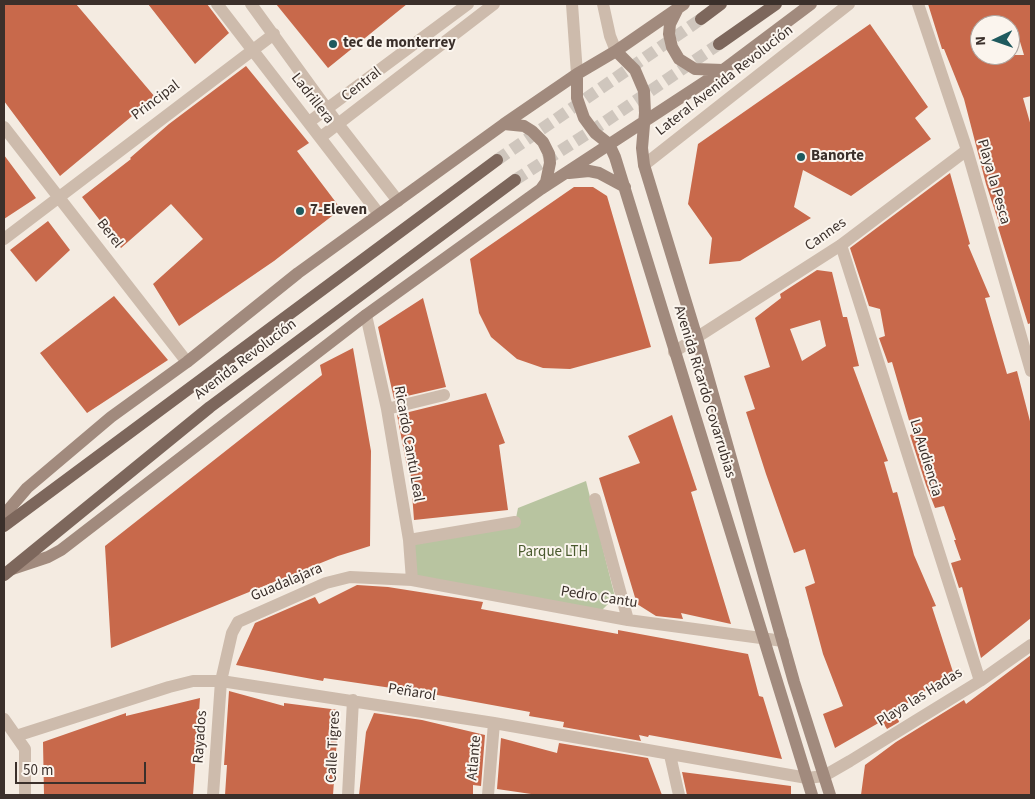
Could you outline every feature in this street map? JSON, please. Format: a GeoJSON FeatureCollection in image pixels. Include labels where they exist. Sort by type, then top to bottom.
{"type":"FeatureCollection","features":[{"type":"Feature","properties":{"kind":"main road"},"geometry":{"type":"LineString","coordinates":[[701,19],[721,4]]}},
{"type":"Feature","properties":{"kind":"main road"},"geometry":{"type":"LineString","coordinates":[[719,44],[776,4]]}},
{"type":"Feature","properties":{"kind":"main road","name":"Avenida Revolución"},"geometry":{"type":"LineString","coordinates":[[4,526],[497,160]]}},
{"type":"Feature","properties":{"kind":"main road","name":"Avenida Revolución"},"geometry":{"type":"LineString","coordinates":[[7,572],[210,407],[515,180]]}},
{"type":"Feature","properties":{"kind":"street","name":"Ladrillera"},"geometry":{"type":"LineString","coordinates":[[217,4],[379,214]]}},
{"type":"Feature","properties":{"kind":"street","name":"Ladrillera"},"geometry":{"type":"LineString","coordinates":[[251,4],[338,124],[398,201]]}},
{"type":"Feature","properties":{"kind":"street","name":"Central"},"geometry":{"type":"LineString","coordinates":[[309,122],[468,4]]}},
{"type":"Feature","properties":{"kind":"street","name":"Central"},"geometry":{"type":"LineString","coordinates":[[321,137],[494,4]]}},
{"type":"Feature","properties":{"kind":"street","name":"Avenida Ricardo Covarrubias"},"geometry":{"type":"LineString","coordinates":[[572,4],[578,98],[584,118],[595,133],[609,144],[615,157],[812,795]]}},
{"type":"Feature","properties":{"kind":"street","name":"Avenida Ricardo Covarrubias"},"geometry":{"type":"LineString","coordinates":[[606,4],[610,36],[616,52],[627,60],[640,80],[645,102],[642,148],[644,165],[697,338],[724,440],[830,795]]}},
{"type":"Feature","properties":{"kind":"street"},"geometry":{"type":"LineString","coordinates":[[7,572],[48,558],[62,550],[366,315],[541,190],[723,70],[811,4]]}},
{"type":"Feature","properties":{"kind":"street","name":"Lateral Avenida Revolución"},"geometry":{"type":"LineString","coordinates":[[644,165],[849,4]]}},
{"type":"Feature","properties":{"kind":"street","name":"Playa la Pesca"},"geometry":{"type":"LineString","coordinates":[[918,4],[967,150],[1031,371]]}},
{"type":"Feature","properties":{"kind":"street"},"geometry":{"type":"LineString","coordinates":[[681,6],[670,24],[669,34],[672,47],[679,59],[695,69],[723,70]]}},
{"type":"Feature","properties":{"kind":"street"},"geometry":{"type":"LineString","coordinates":[[4,515],[27,488],[104,423],[187,362],[298,273],[504,124],[577,74],[616,52],[681,6]]}},
{"type":"Feature","properties":{"kind":"street","name":"Principal"},"geometry":{"type":"LineString","coordinates":[[4,238],[274,34]]}},
{"type":"Feature","properties":{"kind":"street"},"geometry":{"type":"LineString","coordinates":[[504,124],[524,126],[532,130],[543,142],[549,154],[550,163],[546,182],[541,190]]}},
{"type":"Feature","properties":{"kind":"street","name":"Berel"},"geometry":{"type":"LineString","coordinates":[[4,128],[187,362]]}},
{"type":"Feature","properties":{"kind":"street","name":"Cannes"},"geometry":{"type":"LineString","coordinates":[[674,352],[841,245],[967,150]]}},
{"type":"Feature","properties":{"kind":"street"},"geometry":{"type":"LineString","coordinates":[[566,173],[577,171],[599,173],[625,187]]}},
{"type":"Feature","properties":{"kind":"street","name":"La Audiencia"},"geometry":{"type":"LineString","coordinates":[[841,245],[980,681]]}},
{"type":"Feature","properties":{"kind":"street","name":"Ricardo Cantú Leal"},"geometry":{"type":"LineString","coordinates":[[366,315],[387,409],[408,540],[412,580]]}},
{"type":"Feature","properties":{"kind":"street"},"geometry":{"type":"LineString","coordinates":[[387,409],[444,395]]}},
{"type":"Feature","properties":{"kind":"street"},"geometry":{"type":"LineString","coordinates":[[595,499],[628,620]]}},
{"type":"Feature","properties":{"kind":"street"},"geometry":{"type":"LineString","coordinates":[[408,540],[515,522]]}},
{"type":"Feature","properties":{"kind":"street","name":"Guadalajara"},"geometry":{"type":"LineString","coordinates":[[221,681],[232,633],[238,622],[326,583],[350,577],[412,580]]}},
{"type":"Feature","properties":{"kind":"street","name":"Pedro Cantu"},"geometry":{"type":"LineString","coordinates":[[412,580],[628,620],[764,640],[783,641]]}},
{"type":"Feature","properties":{"kind":"street","name":"Playa las Hadas"},"geometry":{"type":"LineString","coordinates":[[824,776],[980,681],[1031,645]]}},
{"type":"Feature","properties":{"kind":"street","name":"Peñarol"},"geometry":{"type":"LineString","coordinates":[[16,736],[169,687],[193,681],[221,681],[494,723],[808,778]]}},
{"type":"Feature","properties":{"kind":"street","name":"Rayados"},"geometry":{"type":"LineString","coordinates":[[213,795],[221,681]]}},
{"type":"Feature","properties":{"kind":"street","name":"Calle Tigres"},"geometry":{"type":"LineString","coordinates":[[348,795],[353,700]]}},
{"type":"Feature","properties":{"kind":"street"},"geometry":{"type":"LineString","coordinates":[[4,719],[25,749],[24,795]]}},
{"type":"Feature","properties":{"kind":"street","name":"Atlante"},"geometry":{"type":"LineString","coordinates":[[488,795],[494,723]]}},
{"type":"Feature","properties":{"kind":"street"},"geometry":{"type":"LineString","coordinates":[[670,755],[679,795]]}},
{"type":"Feature","properties":{"kind":"street"},"geometry":{"type":"LineString","coordinates":[[808,778],[824,776]]}},
{"type":"Feature","properties":{"kind":"green space","name":"Parque LTH"},"geometry":{"type":"Polygon","coordinates":[[[586,481],[615,597],[601,611],[412,580],[409,540],[515,523],[518,508],[586,481]]]}},
{"type":"Feature","properties":{"kind":"building"},"geometry":{"type":"Polygon","coordinates":[[[4,4],[76,4],[155,97],[60,176],[4,101],[4,4]]]}},
{"type":"Feature","properties":{"kind":"building"},"geometry":{"type":"Polygon","coordinates":[[[148,4],[207,4],[229,33],[195,64],[148,4]]]}},
{"type":"Feature","properties":{"kind":"building","name":"tec de monterrey"},"geometry":{"type":"Polygon","coordinates":[[[276,4],[407,4],[328,68],[276,4]]]}},
{"type":"Feature","properties":{"kind":"building"},"geometry":{"type":"Polygon","coordinates":[[[928,4],[1031,4],[1031,96],[1023,98],[1031,126],[1031,323],[1028,324],[998,227],[1000,226],[986,184],[964,99],[944,49],[942,49],[928,4]]]}},
{"type":"Feature","properties":{"kind":"building","name":"Banorte"},"geometry":{"type":"Polygon","coordinates":[[[870,24],[928,107],[915,118],[931,139],[851,196],[803,170],[794,207],[811,218],[740,261],[709,264],[712,238],[688,204],[698,144],[870,24]]]}},
{"type":"Feature","properties":{"kind":"building"},"geometry":{"type":"Polygon","coordinates":[[[246,66],[309,143],[297,151],[341,209],[274,261],[179,326],[153,284],[203,239],[171,204],[121,248],[82,197],[131,159],[169,124],[246,66]]]}},
{"type":"Feature","properties":{"kind":"building"},"geometry":{"type":"Polygon","coordinates":[[[4,155],[36,198],[4,219],[4,155]]]}},
{"type":"Feature","properties":{"kind":"building"},"geometry":{"type":"Polygon","coordinates":[[[950,173],[970,244],[968,245],[990,297],[985,298],[1007,374],[1017,371],[1031,425],[1031,618],[981,658],[962,587],[959,588],[951,563],[961,560],[954,540],[956,540],[944,506],[935,508],[926,485],[910,435],[913,434],[892,362],[888,363],[879,338],[885,336],[880,309],[869,306],[850,248],[950,173]]]}},
{"type":"Feature","properties":{"kind":"building"},"geometry":{"type":"Polygon","coordinates":[[[574,187],[593,187],[607,196],[651,347],[570,369],[543,368],[517,359],[491,337],[479,313],[470,259],[574,187]]]}},
{"type":"Feature","properties":{"kind":"building"},"geometry":{"type":"Polygon","coordinates":[[[48,221],[70,250],[36,282],[10,250],[48,221]]]}},
{"type":"Feature","properties":{"kind":"building"},"geometry":{"type":"Polygon","coordinates":[[[817,270],[832,272],[843,317],[847,317],[859,366],[853,367],[888,461],[884,462],[893,493],[897,492],[914,555],[936,606],[932,607],[953,672],[896,711],[899,722],[887,729],[882,721],[835,748],[823,714],[843,706],[823,654],[805,587],[815,583],[805,549],[794,553],[746,412],[755,409],[744,376],[770,367],[755,318],[781,298],[780,294],[817,270]],[[820,320],[790,329],[802,361],[826,346],[820,320]]]}},
{"type":"Feature","properties":{"kind":"building"},"geometry":{"type":"Polygon","coordinates":[[[114,296],[168,360],[87,413],[40,353],[114,296]]]}},
{"type":"Feature","properties":{"kind":"building"},"geometry":{"type":"Polygon","coordinates":[[[423,298],[446,387],[394,399],[378,327],[423,298]]]}},
{"type":"Feature","properties":{"kind":"building"},"geometry":{"type":"Polygon","coordinates":[[[353,348],[371,451],[370,546],[338,556],[111,648],[105,546],[322,375],[320,365],[353,348]]]}},
{"type":"Feature","properties":{"kind":"building"},"geometry":{"type":"Polygon","coordinates":[[[486,393],[505,443],[499,445],[508,510],[414,520],[410,466],[407,467],[397,415],[486,393]]]}},
{"type":"Feature","properties":{"kind":"building"},"geometry":{"type":"Polygon","coordinates":[[[672,415],[697,490],[691,492],[731,624],[681,613],[683,619],[656,616],[637,604],[599,478],[640,463],[628,436],[672,415]]]}},
{"type":"Feature","properties":{"kind":"building"},"geometry":{"type":"Polygon","coordinates":[[[357,585],[388,587],[483,602],[481,609],[618,634],[618,630],[748,654],[759,696],[763,697],[782,759],[649,735],[648,737],[639,735],[641,741],[563,727],[564,722],[529,716],[530,712],[432,694],[324,678],[323,681],[236,665],[255,623],[315,597],[319,604],[357,585]]]}},
{"type":"Feature","properties":{"kind":"building"},"geometry":{"type":"Polygon","coordinates":[[[1031,655],[1031,795],[861,795],[865,765],[896,742],[964,700],[966,704],[1031,655]]]}},
{"type":"Feature","properties":{"kind":"building"},"geometry":{"type":"Polygon","coordinates":[[[229,691],[284,706],[284,703],[339,710],[333,795],[225,795],[227,765],[224,765],[229,691]]]}},
{"type":"Feature","properties":{"kind":"building"},"geometry":{"type":"Polygon","coordinates":[[[200,698],[193,795],[44,795],[43,742],[126,713],[126,716],[200,698]]]}},
{"type":"Feature","properties":{"kind":"building"},"geometry":{"type":"Polygon","coordinates":[[[374,713],[422,720],[485,735],[481,786],[473,785],[473,795],[359,795],[366,732],[374,713]]]}},
{"type":"Feature","properties":{"kind":"building"},"geometry":{"type":"Polygon","coordinates":[[[501,738],[557,753],[559,743],[648,758],[662,795],[538,795],[497,789],[501,738]]]}},
{"type":"Feature","properties":{"kind":"building"},"geometry":{"type":"Polygon","coordinates":[[[682,772],[791,786],[791,795],[687,795],[682,772]]]}},
{"type":"Feature","properties":{"kind":"tunnel"},"geometry":{"type":"LineString","coordinates":[[497,160],[701,19]]}},
{"type":"Feature","properties":{"kind":"tunnel"},"geometry":{"type":"LineString","coordinates":[[515,180],[596,128],[719,44]]}},
{"type":"Feature","properties":{"kind":"place","name":"tec de monterrey"},"geometry":{"type":"Point","coordinates":[333,44]}},
{"type":"Feature","properties":{"kind":"place","name":"Banorte"},"geometry":{"type":"Point","coordinates":[801,157]}},
{"type":"Feature","properties":{"kind":"place","name":"7-Eleven"},"geometry":{"type":"Point","coordinates":[300,211]}}]}
